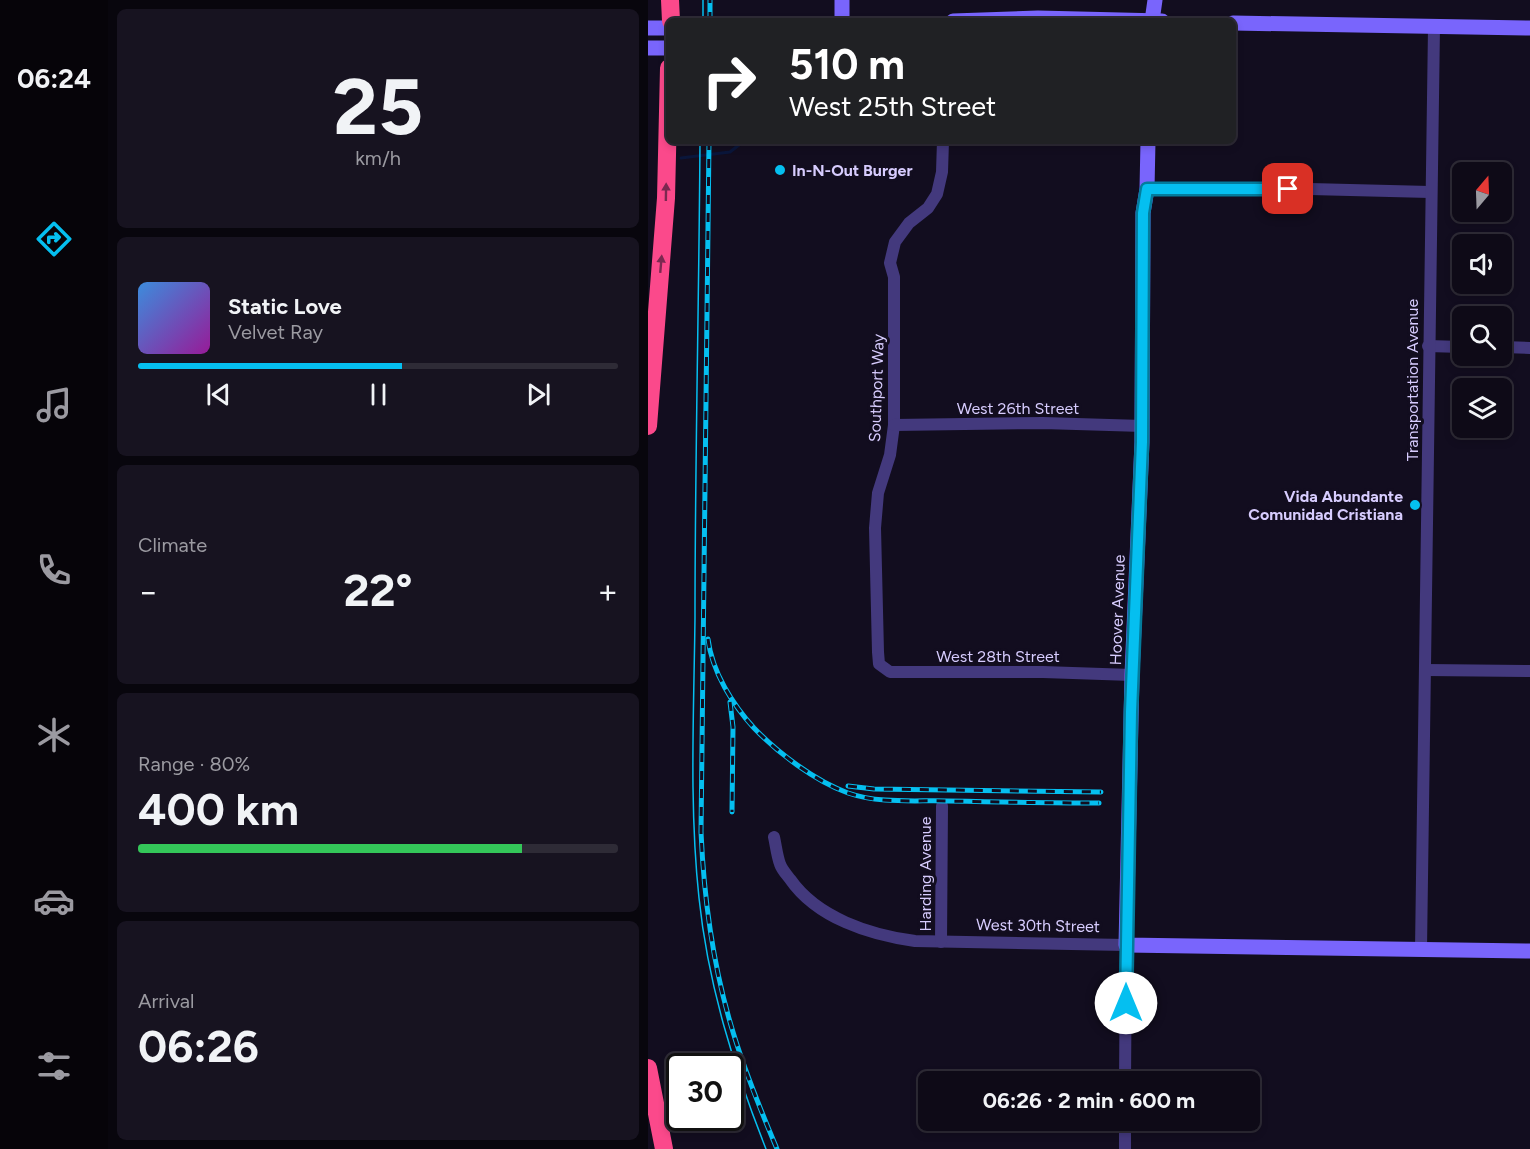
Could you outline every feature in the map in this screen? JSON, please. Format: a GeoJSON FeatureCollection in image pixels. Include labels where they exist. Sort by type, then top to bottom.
{"type":"FeatureCollection","features":[{"type":"Feature","properties":{"kind":"highway"},"geometry":{"type":"LineString","coordinates":[[670,0],[671,18]]}},
{"type":"Feature","properties":{"kind":"highway"},"geometry":{"type":"LineString","coordinates":[[648,426],[666,198],[667,144]]}},
{"type":"Feature","properties":{"kind":"highway"},"geometry":{"type":"LineString","coordinates":[[648,1068],[664,1149]]}},
{"type":"Feature","properties":{"kind":"street"},"geometry":{"type":"LineString","coordinates":[[842,0],[842,18]]}},
{"type":"Feature","properties":{"kind":"street"},"geometry":{"type":"LineString","coordinates":[[1152,18],[1155,0]]}},
{"type":"Feature","properties":{"kind":"street"},"geometry":{"type":"LineString","coordinates":[[1236,23],[1530,28]]}},
{"type":"Feature","properties":{"kind":"street","name":"Transportation Avenue"},"geometry":{"type":"LineString","coordinates":[[1421,950],[1434,27]]}},
{"type":"Feature","properties":{"kind":"street"},"geometry":{"type":"LineString","coordinates":[[648,28],[666,28]]}},
{"type":"Feature","properties":{"kind":"street"},"geometry":{"type":"LineString","coordinates":[[648,48],[666,48]]}},
{"type":"Feature","properties":{"kind":"street","name":"Southport Way"},"geometry":{"type":"LineString","coordinates":[[878,652],[876,528],[878,493],[890,455],[894,425],[894,277],[890,263],[895,242],[909,223],[928,208],[937,194],[942,172],[943,144]]}},
{"type":"Feature","properties":{"kind":"street","name":"Hoover Avenue"},"geometry":{"type":"LineString","coordinates":[[1125,1071],[1132,675],[1143,426],[1143,213],[1147,189],[1148,144]]}},
{"type":"Feature","properties":{"kind":"street"},"geometry":{"type":"LineString","coordinates":[[1147,189],[1268,188],[1431,192]]}},
{"type":"Feature","properties":{"kind":"street"},"geometry":{"type":"LineString","coordinates":[[1428,346],[1452,347]]}},
{"type":"Feature","properties":{"kind":"street"},"geometry":{"type":"LineString","coordinates":[[1512,347],[1530,348]]}},
{"type":"Feature","properties":{"kind":"street","name":"West 26th Street"},"geometry":{"type":"LineString","coordinates":[[894,425],[1043,423],[1143,426]]}},
{"type":"Feature","properties":{"kind":"street","name":"West 28th Street"},"geometry":{"type":"LineString","coordinates":[[878,652],[879,664],[890,672],[1043,672],[1132,675]]}},
{"type":"Feature","properties":{"kind":"street"},"geometry":{"type":"LineString","coordinates":[[1425,670],[1530,671]]}},
{"type":"Feature","properties":{"kind":"street","name":"Harding Avenue"},"geometry":{"type":"LineString","coordinates":[[941,942],[942,806]]}},
{"type":"Feature","properties":{"kind":"street","name":"West 30th Street"},"geometry":{"type":"LineString","coordinates":[[774,837],[780,865],[794,886],[808,899],[834,916],[889,938],[941,942],[1530,951]]}},
{"type":"Feature","properties":{"kind":"street"},"geometry":{"type":"LineString","coordinates":[[1125,1131],[1125,1149]]}},
{"type":"Feature","properties":{"kind":"waterway"},"geometry":{"type":"LineString","coordinates":[[681,158],[730,152],[740,144]]}},
{"type":"Feature","properties":{"kind":"tram line"},"geometry":{"type":"LineString","coordinates":[[703,0],[703,18]]}},
{"type":"Feature","properties":{"kind":"tram line"},"geometry":{"type":"LineString","coordinates":[[700,144],[693,757],[696,863],[703,930],[716,994],[733,1057],[766,1149]]}},
{"type":"Feature","properties":{"kind":"railway"},"geometry":{"type":"LineString","coordinates":[[710,0],[710,18]]}},
{"type":"Feature","properties":{"kind":"railway"},"geometry":{"type":"LineString","coordinates":[[709,144],[702,857],[707,908],[726,1008],[748,1077],[777,1149]]}},
{"type":"Feature","properties":{"kind":"railway"},"geometry":{"type":"LineString","coordinates":[[708,639],[719,676],[746,719],[786,756],[810,774],[835,788],[872,799],[885,800],[1099,803]]}},
{"type":"Feature","properties":{"kind":"railway"},"geometry":{"type":"LineString","coordinates":[[730,702],[733,727],[732,812]]}},
{"type":"Feature","properties":{"kind":"railway"},"geometry":{"type":"LineString","coordinates":[[848,786],[874,789],[1101,792]]}},
{"type":"Feature","properties":{"kind":"place","name":"In-N-Out Burger"},"geometry":{"type":"Point","coordinates":[780,170]}},
{"type":"Feature","properties":{"kind":"place","name":"Vida Abundante Comunidad Cristiana"},"geometry":{"type":"Point","coordinates":[1415,505]}},
{"type":"Feature","properties":{"kind":"route"},"geometry":{"type":"LineString","coordinates":[[1126,1003],[1128,816],[1142,442],[1143,213],[1147,189],[1288,189]]}}]}
